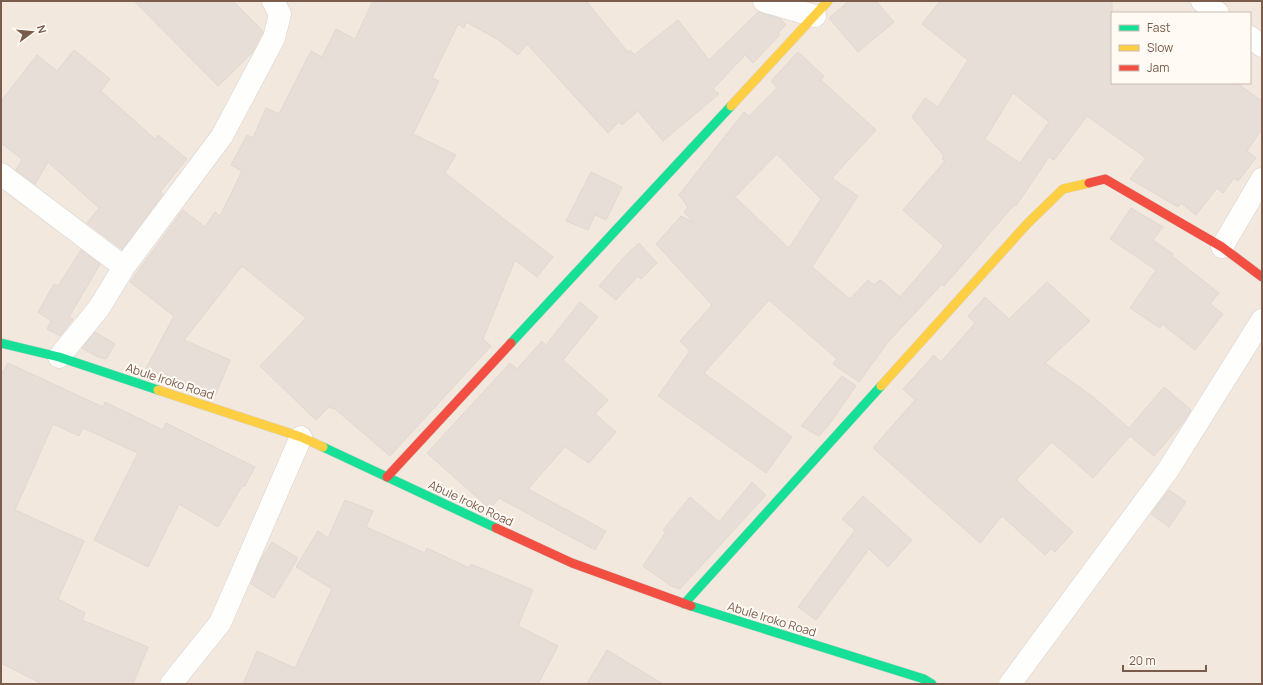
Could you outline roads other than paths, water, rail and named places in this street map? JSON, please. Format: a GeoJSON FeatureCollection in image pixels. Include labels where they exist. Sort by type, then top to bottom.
{"type":"FeatureCollection","features":[{"type":"Feature","properties":{"kind":"street"},"geometry":{"type":"LineString","coordinates":[[59,357],[99,308],[124,267],[222,136],[274,38],[280,14],[273,1]]}},
{"type":"Feature","properties":{"kind":"street"},"geometry":{"type":"LineString","coordinates":[[764,1],[822,8]]}},
{"type":"Feature","properties":{"kind":"street"},"geometry":{"type":"LineString","coordinates":[[1202,1],[1217,12]]}},
{"type":"Feature","properties":{"kind":"street"},"geometry":{"type":"LineString","coordinates":[[387,477],[822,8]]}},
{"type":"Feature","properties":{"kind":"street"},"geometry":{"type":"LineString","coordinates":[[1251,38],[1262,46]]}},
{"type":"Feature","properties":{"kind":"street"},"geometry":{"type":"LineString","coordinates":[[1,174],[124,267]]}},
{"type":"Feature","properties":{"kind":"street"},"geometry":{"type":"LineString","coordinates":[[684,604],[1028,223],[1063,189],[1105,179],[1222,246],[1262,277]]}},
{"type":"Feature","properties":{"kind":"street"},"geometry":{"type":"LineString","coordinates":[[1222,246],[1262,179]]}},
{"type":"Feature","properties":{"kind":"street"},"geometry":{"type":"LineString","coordinates":[[1010,684],[1168,470],[1262,320]]}},
{"type":"Feature","properties":{"kind":"street","name":"Abule Iroko Road"},"geometry":{"type":"LineString","coordinates":[[1,343],[59,357],[300,437],[572,563],[684,604],[926,682]]}},
{"type":"Feature","properties":{"kind":"street"},"geometry":{"type":"LineString","coordinates":[[171,684],[220,623],[300,437]]}}]}
